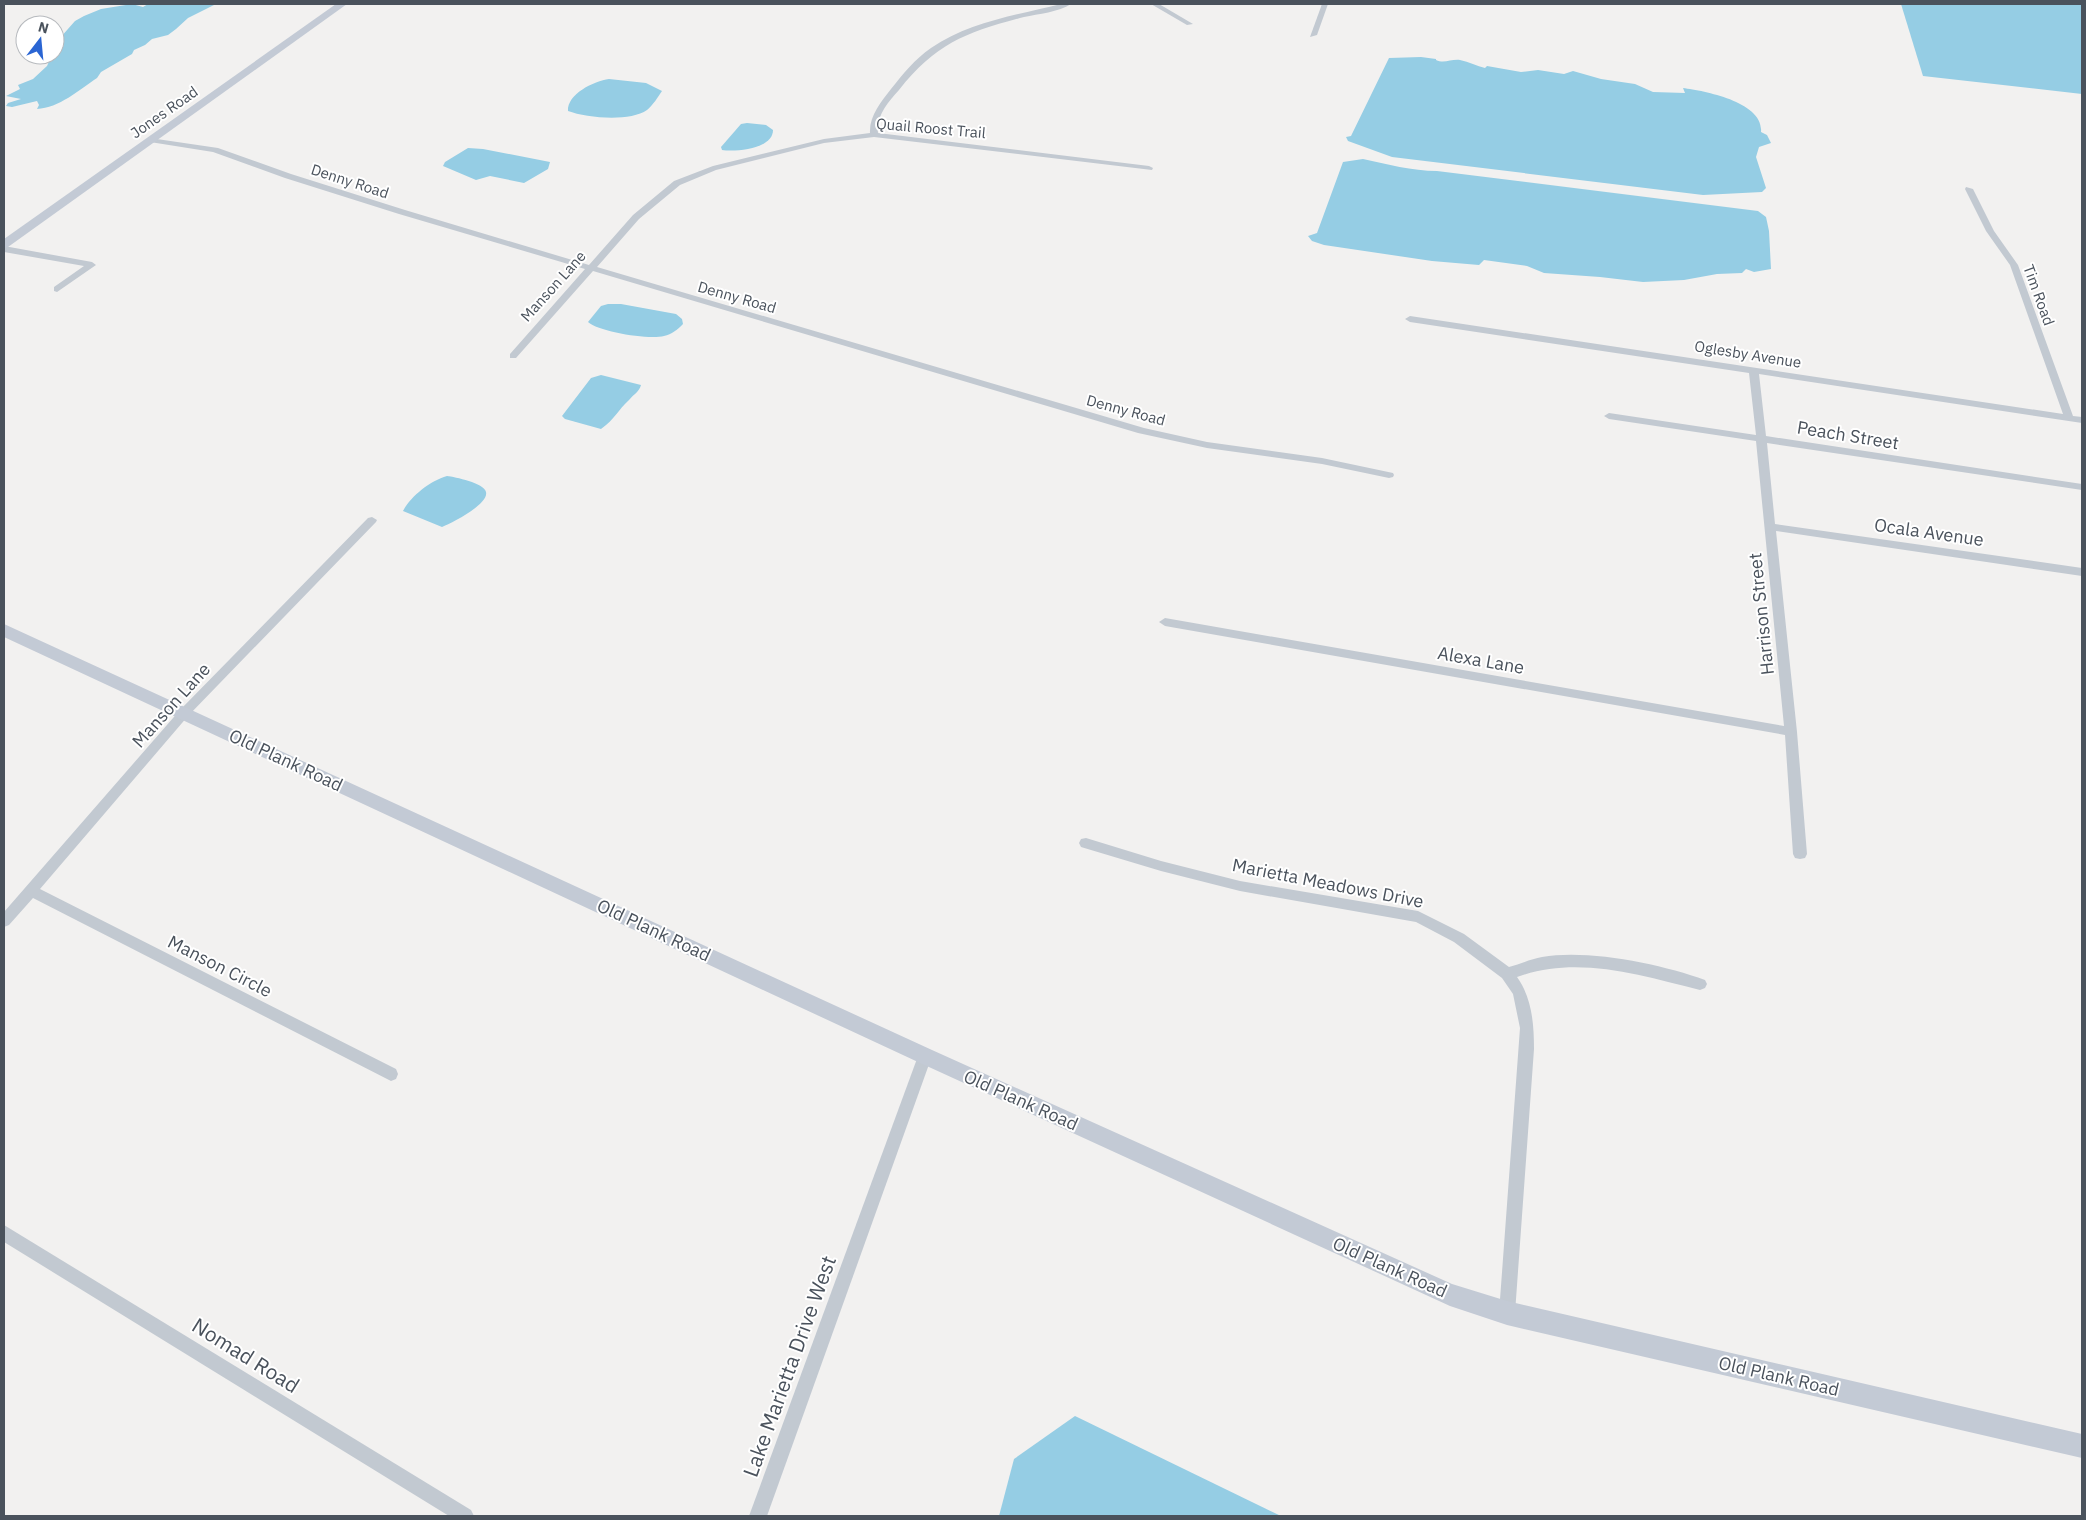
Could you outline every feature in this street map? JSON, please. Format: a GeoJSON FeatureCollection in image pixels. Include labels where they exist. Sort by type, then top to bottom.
{"type":"FeatureCollection","features":[{"type":"Feature","properties":{"kind":"street","name":"Jones Road"},"geometry":{"type":"LineString","coordinates":[[4,244],[342,4]]}},
{"type":"Feature","properties":{"kind":"street"},"geometry":{"type":"LineString","coordinates":[[874,135],[872,128],[879,112],[918,62],[930,52],[950,40],[976,30],[1068,4]]}},
{"type":"Feature","properties":{"kind":"street"},"geometry":{"type":"LineString","coordinates":[[1154,4],[1189,24]]}},
{"type":"Feature","properties":{"kind":"street"},"geometry":{"type":"LineString","coordinates":[[1313,35],[1326,4]]}},
{"type":"Feature","properties":{"kind":"street","name":"Quail Roost Trail"},"geometry":{"type":"LineString","coordinates":[[617,238],[659,196],[690,176],[713,168],[806,145],[874,135],[1149,168]]}},
{"type":"Feature","properties":{"kind":"street","name":"Denny Road"},"geometry":{"type":"LineString","coordinates":[[150,140],[215,150],[360,199],[1142,431],[1207,445],[1322,461],[1389,475]]}},
{"type":"Feature","properties":{"kind":"street","name":"Tim Road"},"geometry":{"type":"LineString","coordinates":[[1969,188],[1990,232],[2014,265],[2068,418]]}},
{"type":"Feature","properties":{"kind":"street","name":"Manson Lane"},"geometry":{"type":"LineString","coordinates":[[513,356],[617,238]]}},
{"type":"Feature","properties":{"kind":"street"},"geometry":{"type":"LineString","coordinates":[[4,249],[92,265],[57,289]]}},
{"type":"Feature","properties":{"kind":"street","name":"Oglesby Avenue"},"geometry":{"type":"LineString","coordinates":[[1410,319],[2082,420]]}},
{"type":"Feature","properties":{"kind":"street","name":"Harrison Street"},"geometry":{"type":"LineString","coordinates":[[1754,370],[1791,732],[1800,854]]}},
{"type":"Feature","properties":{"kind":"street","name":"Peach Street"},"geometry":{"type":"LineString","coordinates":[[1609,416],[2082,486]]}},
{"type":"Feature","properties":{"kind":"street","name":"Manson Lane"},"geometry":{"type":"LineString","coordinates":[[4,921],[32,892],[184,713],[372,520]]}},
{"type":"Feature","properties":{"kind":"street","name":"Ocala Avenue"},"geometry":{"type":"LineString","coordinates":[[1770,527],[2082,572]]}},
{"type":"Feature","properties":{"kind":"street","name":"Alexa Lane"},"geometry":{"type":"LineString","coordinates":[[1165,622],[1791,732]]}},
{"type":"Feature","properties":{"kind":"street","name":"Old Plank Road"},"geometry":{"type":"LineString","coordinates":[[4,630],[925,1056],[1450,1295],[1508,1313],[2082,1446]]}},
{"type":"Feature","properties":{"kind":"street","name":"Marietta Meadows Drive"},"geometry":{"type":"LineString","coordinates":[[1086,843],[1161,866],[1240,886],[1418,917],[1459,938],[1507,974],[1520,992],[1527,1028],[1508,1313]]}},
{"type":"Feature","properties":{"kind":"street","name":"Manson Circle"},"geometry":{"type":"LineString","coordinates":[[32,892],[391,1074]]}},
{"type":"Feature","properties":{"kind":"street"},"geometry":{"type":"LineString","coordinates":[[1507,974],[1547,962],[1602,963],[1639,969],[1700,984]]}},
{"type":"Feature","properties":{"kind":"street","name":"Lake Marietta Drive West"},"geometry":{"type":"LineString","coordinates":[[758,1516],[925,1056]]}},
{"type":"Feature","properties":{"kind":"street","name":"Nomad Road"},"geometry":{"type":"LineString","coordinates":[[4,1233],[465,1516]]}},
{"type":"Feature","properties":{"kind":"water"},"geometry":{"type":"Polygon","coordinates":[[[132,4],[143,7],[148,4],[216,4],[188,18],[168,35],[152,39],[134,50],[132,54],[101,72],[97,78],[61,102],[37,109],[39,105],[37,101],[12,107],[6,106],[8,103],[21,99],[6,96],[20,89],[18,85],[33,79],[47,65],[65,65],[65,32],[75,21],[101,9],[132,4]]]}},
{"type":"Feature","properties":{"kind":"water"},"geometry":{"type":"Polygon","coordinates":[[[1901,4],[2082,4],[2082,94],[1923,76],[1901,4]]]}},
{"type":"Feature","properties":{"kind":"water"},"geometry":{"type":"Polygon","coordinates":[[[1421,57],[1436,59],[1442,62],[1460,60],[1485,68],[1487,66],[1521,72],[1538,70],[1564,74],[1573,71],[1601,79],[1635,84],[1653,92],[1685,93],[1683,88],[1718,95],[1743,106],[1753,113],[1759,122],[1761,132],[1767,135],[1771,143],[1759,147],[1756,157],[1766,188],[1762,192],[1703,195],[1392,157],[1348,141],[1346,137],[1351,136],[1389,58],[1421,57]]]}},
{"type":"Feature","properties":{"kind":"water"},"geometry":{"type":"Polygon","coordinates":[[[609,79],[646,83],[662,91],[647,110],[640,114],[608,118],[568,111],[572,99],[582,89],[596,82],[609,79]]]}},
{"type":"Feature","properties":{"kind":"water"},"geometry":{"type":"Polygon","coordinates":[[[741,124],[766,125],[773,130],[771,136],[761,145],[753,148],[722,150],[721,147],[741,124]]]}},
{"type":"Feature","properties":{"kind":"water"},"geometry":{"type":"Polygon","coordinates":[[[468,148],[483,149],[550,162],[548,169],[524,183],[490,176],[476,180],[443,166],[445,162],[468,148]]]}},
{"type":"Feature","properties":{"kind":"water"},"geometry":{"type":"Polygon","coordinates":[[[1363,159],[1418,170],[1758,211],[1766,217],[1769,231],[1771,269],[1754,272],[1746,269],[1742,273],[1717,274],[1684,280],[1643,282],[1544,273],[1527,266],[1484,260],[1479,265],[1432,261],[1324,245],[1312,241],[1308,236],[1317,233],[1343,162],[1363,159]]]}},
{"type":"Feature","properties":{"kind":"water"},"geometry":{"type":"Polygon","coordinates":[[[621,304],[676,314],[682,319],[683,324],[667,335],[647,337],[613,332],[588,322],[601,306],[621,304]]]}},
{"type":"Feature","properties":{"kind":"water"},"geometry":{"type":"Polygon","coordinates":[[[601,375],[641,385],[638,391],[610,422],[601,429],[565,419],[562,416],[591,378],[601,375]]]}},
{"type":"Feature","properties":{"kind":"water"},"geometry":{"type":"Polygon","coordinates":[[[447,476],[469,481],[480,486],[486,492],[482,502],[454,522],[442,527],[403,511],[406,505],[422,490],[434,481],[447,476]]]}},
{"type":"Feature","properties":{"kind":"water"},"geometry":{"type":"Polygon","coordinates":[[[1075,1416],[1281,1516],[999,1516],[1014,1459],[1075,1416]]]}}]}
